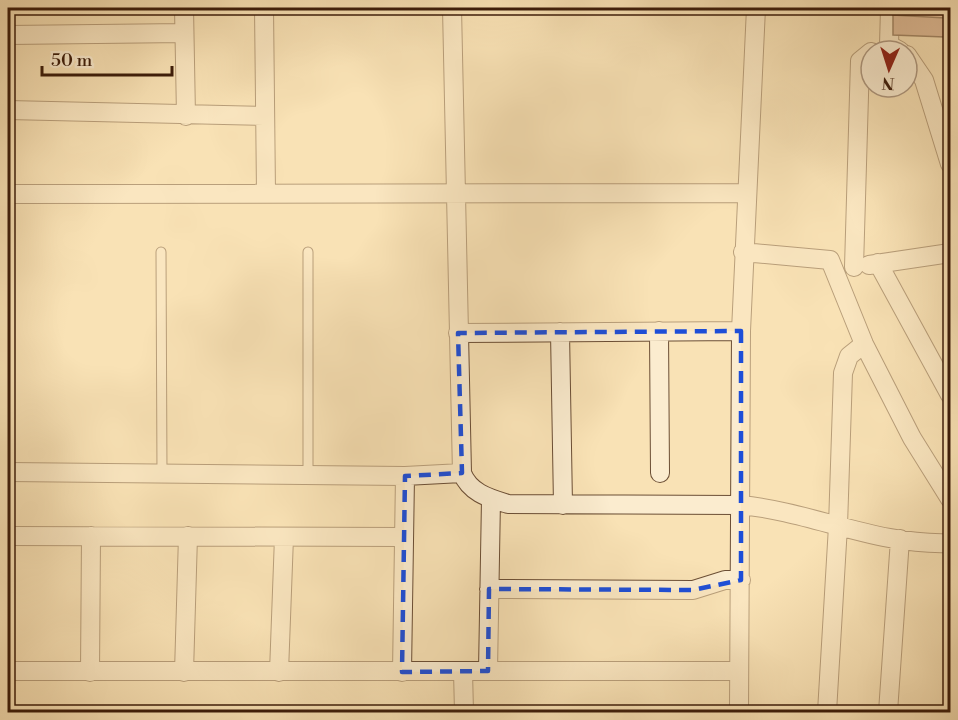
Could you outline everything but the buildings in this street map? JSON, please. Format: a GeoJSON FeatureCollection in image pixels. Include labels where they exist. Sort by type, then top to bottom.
{"type":"FeatureCollection","features":[{"type":"Feature","properties":{"kind":"street"},"geometry":{"type":"LineString","coordinates":[[184,8],[186,116]]}},
{"type":"Feature","properties":{"kind":"street"},"geometry":{"type":"LineString","coordinates":[[264,8],[266,193]]}},
{"type":"Feature","properties":{"kind":"street"},"geometry":{"type":"LineString","coordinates":[[452,8],[454,194],[462,473],[466,483],[491,499],[508,504],[741,504],[770,508],[900,539],[951,543]]}},
{"type":"Feature","properties":{"kind":"street"},"geometry":{"type":"LineString","coordinates":[[739,712],[741,331],[756,8]]}},
{"type":"Feature","properties":{"kind":"street"},"geometry":{"type":"LineString","coordinates":[[885,39],[890,8]]}},
{"type":"Feature","properties":{"kind":"street"},"geometry":{"type":"LineString","coordinates":[[8,35],[184,33]]}},
{"type":"Feature","properties":{"kind":"street"},"geometry":{"type":"LineString","coordinates":[[919,73],[924,80],[951,164]]}},
{"type":"Feature","properties":{"kind":"street"},"geometry":{"type":"LineString","coordinates":[[854,267],[859,96]]}},
{"type":"Feature","properties":{"kind":"street"},"geometry":{"type":"LineString","coordinates":[[8,110],[186,116],[264,116]]}},
{"type":"Feature","properties":{"kind":"street"},"geometry":{"type":"LineString","coordinates":[[8,194],[746,194]]}},
{"type":"Feature","properties":{"kind":"street"},"geometry":{"type":"LineString","coordinates":[[743,252],[830,260],[864,344],[912,438],[951,499]]}},
{"type":"Feature","properties":{"kind":"street"},"geometry":{"type":"LineString","coordinates":[[835,270],[951,253]]}},
{"type":"Feature","properties":{"kind":"street"},"geometry":{"type":"LineString","coordinates":[[878,263],[951,395]]}},
{"type":"Feature","properties":{"kind":"street"},"geometry":{"type":"LineString","coordinates":[[658,331],[660,472]]}},
{"type":"Feature","properties":{"kind":"street"},"geometry":{"type":"LineString","coordinates":[[458,333],[741,331]]}},
{"type":"Feature","properties":{"kind":"street"},"geometry":{"type":"LineString","coordinates":[[560,332],[563,505]]}},
{"type":"Feature","properties":{"kind":"street"},"geometry":{"type":"LineString","coordinates":[[827,712],[838,526],[843,372],[849,356],[864,344]]}},
{"type":"Feature","properties":{"kind":"street"},"geometry":{"type":"LineString","coordinates":[[8,471],[405,476],[462,473]]}},
{"type":"Feature","properties":{"kind":"street"},"geometry":{"type":"LineString","coordinates":[[402,672],[405,476]]}},
{"type":"Feature","properties":{"kind":"street"},"geometry":{"type":"LineString","coordinates":[[488,671],[491,499]]}},
{"type":"Feature","properties":{"kind":"street"},"geometry":{"type":"LineString","coordinates":[[8,536],[404,537]]}},
{"type":"Feature","properties":{"kind":"street"},"geometry":{"type":"LineString","coordinates":[[90,672],[91,536]]}},
{"type":"Feature","properties":{"kind":"street"},"geometry":{"type":"LineString","coordinates":[[184,672],[188,536]]}},
{"type":"Feature","properties":{"kind":"street"},"geometry":{"type":"LineString","coordinates":[[279,672],[284,537]]}},
{"type":"Feature","properties":{"kind":"street"},"geometry":{"type":"LineString","coordinates":[[888,712],[900,539]]}},
{"type":"Feature","properties":{"kind":"street"},"geometry":{"type":"LineString","coordinates":[[489,590],[693,590],[725,580],[741,580]]}},
{"type":"Feature","properties":{"kind":"street"},"geometry":{"type":"LineString","coordinates":[[8,671],[739,671]]}},
{"type":"Feature","properties":{"kind":"street"},"geometry":{"type":"LineString","coordinates":[[463,671],[464,712]]}},
{"type":"Feature","properties":{"kind":"lane"},"geometry":{"type":"LineString","coordinates":[[161,252],[162,474]]}},
{"type":"Feature","properties":{"kind":"lane"},"geometry":{"type":"LineString","coordinates":[[308,252],[308,475]]}},
{"type":"Feature","properties":{"kind":"highlighted area"},"geometry":{"type":"Polygon","coordinates":[[[741,331],[741,580],[693,590],[489,589],[488,671],[402,672],[405,476],[462,473],[458,333],[741,331]]]}}]}
